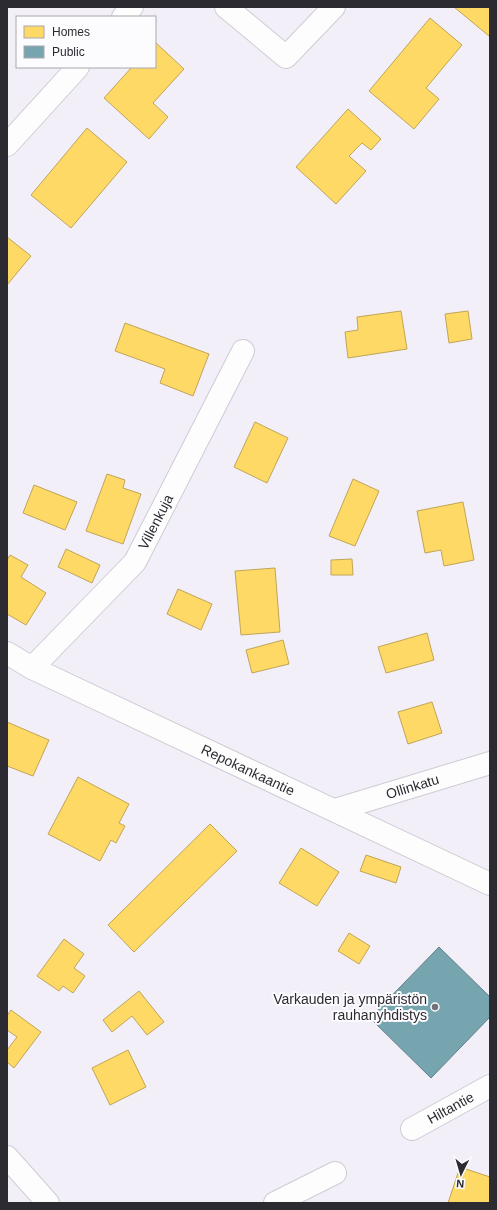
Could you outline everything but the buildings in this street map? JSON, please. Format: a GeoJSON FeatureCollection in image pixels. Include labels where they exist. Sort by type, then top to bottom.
{"type":"FeatureCollection","features":[{"type":"Feature","properties":{"kind":"street"},"geometry":{"type":"LineString","coordinates":[[124,16],[132,7]]}},
{"type":"Feature","properties":{"kind":"street"},"geometry":{"type":"LineString","coordinates":[[226,7],[286,57],[334,7]]}},
{"type":"Feature","properties":{"kind":"street"},"geometry":{"type":"LineString","coordinates":[[7,146],[77,68]]}},
{"type":"Feature","properties":{"kind":"street","name":"Villenkuja"},"geometry":{"type":"LineString","coordinates":[[32,668],[135,562],[243,351]]}},
{"type":"Feature","properties":{"kind":"street","name":"Repokankaantie"},"geometry":{"type":"LineString","coordinates":[[7,653],[32,668],[490,884]]}},
{"type":"Feature","properties":{"kind":"street","name":"Ollinkatu"},"geometry":{"type":"LineString","coordinates":[[335,810],[490,763]]}},
{"type":"Feature","properties":{"kind":"street","name":"Hiltantie"},"geometry":{"type":"LineString","coordinates":[[412,1129],[490,1086]]}},
{"type":"Feature","properties":{"kind":"street"},"geometry":{"type":"LineString","coordinates":[[7,1157],[48,1203]]}},
{"type":"Feature","properties":{"kind":"street"},"geometry":{"type":"LineString","coordinates":[[275,1203],[335,1173]]}},
{"type":"Feature","properties":{"kind":"place","name":"Varkauden ja ympäristön rauhanyhdistys"},"geometry":{"type":"Point","coordinates":[435,1007]}}]}
